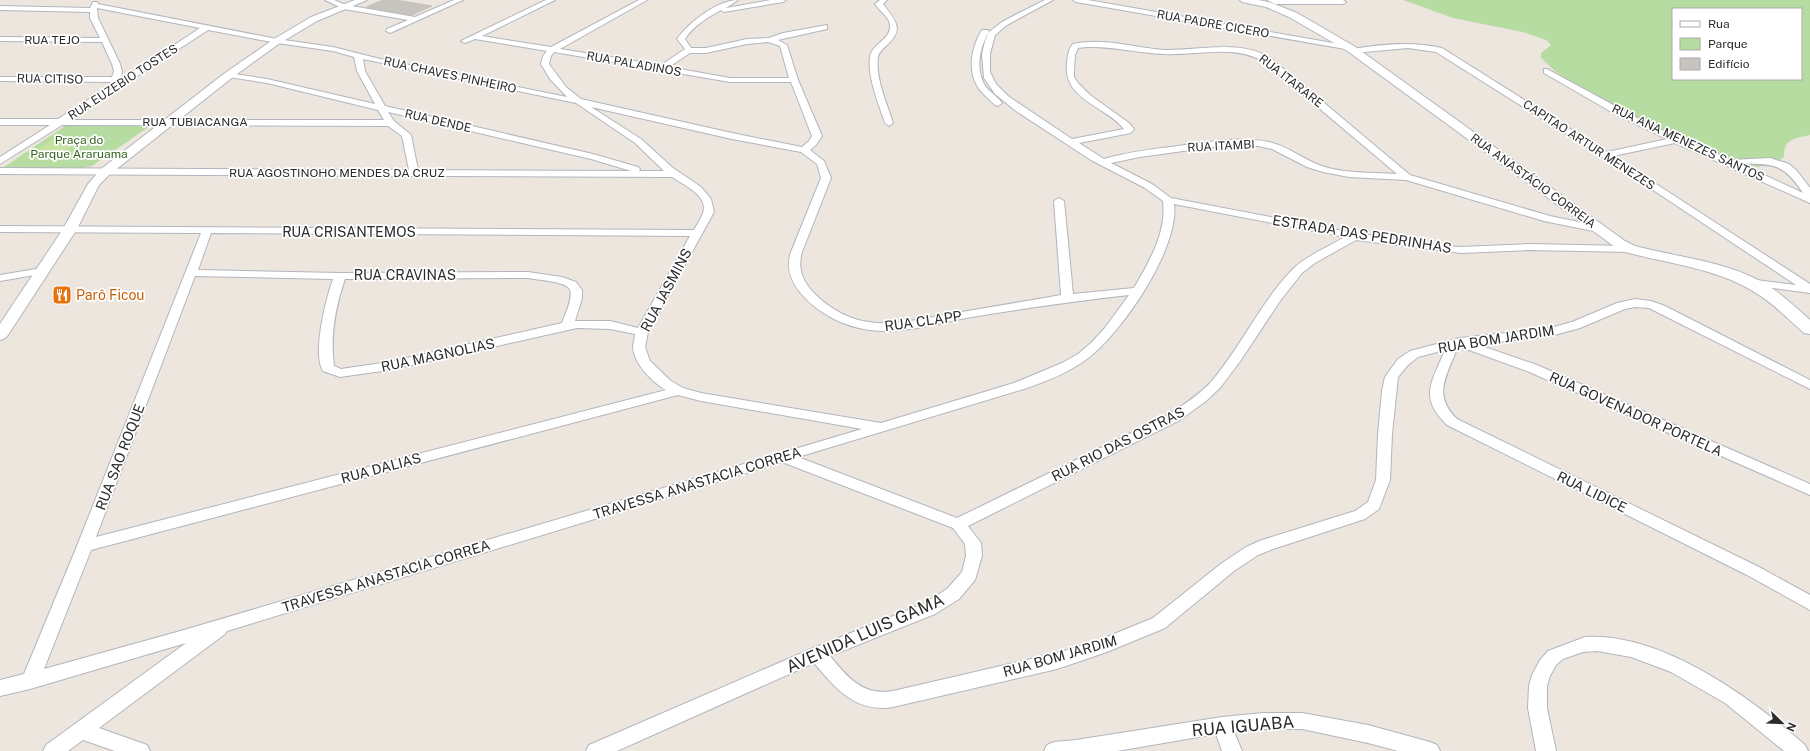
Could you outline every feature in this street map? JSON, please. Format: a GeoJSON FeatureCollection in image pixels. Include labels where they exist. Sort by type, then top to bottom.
{"type":"FeatureCollection","features":[{"type":"Feature","properties":{"kind":"main road","name":"RUA ANASTÁCIO CORREIA"},"geometry":{"type":"LineString","coordinates":[[1245,0],[1271,2],[1352,49],[1598,229],[1630,249],[1728,274],[1748,282],[1771,296],[1810,329]]}},
{"type":"Feature","properties":{"kind":"street"},"geometry":{"type":"LineString","coordinates":[[328,0],[344,7],[414,19]]}},
{"type":"Feature","properties":{"kind":"street"},"geometry":{"type":"LineString","coordinates":[[0,335],[70,229],[94,184],[105,172],[229,75],[277,41],[314,20],[362,0]]}},
{"type":"Feature","properties":{"kind":"street"},"geometry":{"type":"LineString","coordinates":[[390,31],[414,19],[460,0]]}},
{"type":"Feature","properties":{"kind":"street"},"geometry":{"type":"LineString","coordinates":[[465,41],[552,0]]}},
{"type":"Feature","properties":{"kind":"street"},"geometry":{"type":"LineString","coordinates":[[552,50],[644,0]]}},
{"type":"Feature","properties":{"kind":"street"},"geometry":{"type":"LineString","coordinates":[[689,50],[684,44],[682,36],[689,29],[715,11],[735,0]]}},
{"type":"Feature","properties":{"kind":"street"},"geometry":{"type":"LineString","coordinates":[[715,11],[783,0]]}},
{"type":"Feature","properties":{"kind":"street"},"geometry":{"type":"LineString","coordinates":[[884,0],[879,4],[892,22],[893,30],[888,41],[877,50],[874,56],[875,69],[889,123]]}},
{"type":"Feature","properties":{"kind":"street"},"geometry":{"type":"LineString","coordinates":[[1050,0],[1035,8],[1008,18],[986,32],[982,37],[978,50],[976,70],[978,79],[983,88],[999,103],[1020,117],[1037,126],[1053,131],[1103,162],[1154,188],[1168,200]]}},
{"type":"Feature","properties":{"kind":"street","name":"RUA PADRE CICERO"},"geometry":{"type":"LineString","coordinates":[[1076,0],[1352,49]]}},
{"type":"Feature","properties":{"kind":"street"},"geometry":{"type":"LineString","coordinates":[[59,8],[74,2]]}},
{"type":"Feature","properties":{"kind":"street"},"geometry":{"type":"LineString","coordinates":[[1271,2],[1343,2]]}},
{"type":"Feature","properties":{"kind":"street"},"geometry":{"type":"LineString","coordinates":[[93,6],[94,18],[116,64],[120,80]]}},
{"type":"Feature","properties":{"kind":"street","name":"RUA CHAVES PINHEIRO"},"geometry":{"type":"LineString","coordinates":[[0,8],[59,8],[93,6],[277,41],[333,49],[379,61],[576,101],[732,136],[804,150]]}},
{"type":"Feature","properties":{"kind":"street"},"geometry":{"type":"LineString","coordinates":[[771,40],[783,35],[824,27]]}},
{"type":"Feature","properties":{"kind":"street","name":"RUA EUZEBIO TOSTES"},"geometry":{"type":"LineString","coordinates":[[0,162],[120,80],[206,28]]}},
{"type":"Feature","properties":{"kind":"street","name":"RUA PALADINOS"},"geometry":{"type":"LineString","coordinates":[[476,37],[730,80],[794,80]]}},
{"type":"Feature","properties":{"kind":"street","name":"RUA TEJO"},"geometry":{"type":"LineString","coordinates":[[0,40],[105,40]]}},
{"type":"Feature","properties":{"kind":"street"},"geometry":{"type":"LineString","coordinates":[[662,68],[689,50],[707,50],[760,40],[780,42],[783,45],[794,80],[817,136],[813,143],[804,150]]}},
{"type":"Feature","properties":{"kind":"street","name":"RUA ITARARE"},"geometry":{"type":"LineString","coordinates":[[1072,142],[1128,131],[1129,129],[1126,124],[1079,90],[1071,81],[1071,58],[1076,46],[1096,45],[1165,52],[1235,51],[1256,54],[1272,64],[1407,177],[1548,219],[1598,229]]}},
{"type":"Feature","properties":{"kind":"street","name":"CAPITAO ARTUR MENEZES"},"geometry":{"type":"LineString","coordinates":[[1352,49],[1422,46],[1439,50],[1810,289]]}},
{"type":"Feature","properties":{"kind":"street","name":"RUA JASMINS"},"geometry":{"type":"LineString","coordinates":[[552,50],[547,56],[545,64],[554,79],[576,101],[639,141],[674,174],[701,192],[709,201],[709,212],[642,332],[639,347],[644,362],[666,384],[678,391],[883,428]]}},
{"type":"Feature","properties":{"kind":"street"},"geometry":{"type":"LineString","coordinates":[[358,56],[360,68],[390,123],[406,135],[414,172]]}},
{"type":"Feature","properties":{"kind":"street"},"geometry":{"type":"LineString","coordinates":[[360,68],[379,61]]}},
{"type":"Feature","properties":{"kind":"street","name":"RUA ANA MENEZES SANTOS"},"geometry":{"type":"LineString","coordinates":[[1547,71],[1612,109],[1810,200]]}},
{"type":"Feature","properties":{"kind":"street","name":"RUA DENDE"},"geometry":{"type":"LineString","coordinates":[[229,75],[267,81],[593,157],[646,173]]}},
{"type":"Feature","properties":{"kind":"street","name":"RUA CITISO"},"geometry":{"type":"LineString","coordinates":[[0,79],[120,80]]}},
{"type":"Feature","properties":{"kind":"street"},"geometry":{"type":"LineString","coordinates":[[352,101],[373,94]]}},
{"type":"Feature","properties":{"kind":"street","name":"RUA TUBIACANGA"},"geometry":{"type":"LineString","coordinates":[[0,122],[390,123]]}},
{"type":"Feature","properties":{"kind":"street"},"geometry":{"type":"LineString","coordinates":[[1604,155],[1677,140]]}},
{"type":"Feature","properties":{"kind":"street","name":"RUA ITAMBI"},"geometry":{"type":"LineString","coordinates":[[1103,162],[1141,154],[1207,145],[1252,144],[1270,146],[1317,167],[1328,170],[1407,177]]}},
{"type":"Feature","properties":{"kind":"street","name":"RUA CLAPP"},"geometry":{"type":"LineString","coordinates":[[804,150],[821,163],[826,178],[794,261],[796,275],[800,286],[812,299],[831,311],[858,324],[873,327],[889,327],[1067,298],[1138,291]]}},
{"type":"Feature","properties":{"kind":"street"},"geometry":{"type":"LineString","coordinates":[[1729,162],[1767,161],[1786,165],[1801,181],[1810,195]]}},
{"type":"Feature","properties":{"kind":"street","name":"RUA AGOSTINOHO MENDES DA CRUZ"},"geometry":{"type":"LineString","coordinates":[[0,171],[674,174]]}},
{"type":"Feature","properties":{"kind":"street"},"geometry":{"type":"LineString","coordinates":[[1059,200],[1067,298]]}},
{"type":"Feature","properties":{"kind":"street","name":"ESTRADA DAS PEDRINHAS"},"geometry":{"type":"LineString","coordinates":[[1168,200],[1354,236],[1461,250],[1528,247],[1630,249]]}},
{"type":"Feature","properties":{"kind":"street","name":"TRAVESSA ANASTACIA CORREA"},"geometry":{"type":"LineString","coordinates":[[0,688],[30,681],[226,624],[883,428],[1028,383],[1066,365],[1095,347],[1118,321],[1138,291],[1162,244],[1169,223],[1170,211],[1168,200]]}},
{"type":"Feature","properties":{"kind":"street","name":"RUA CRISANTEMOS"},"geometry":{"type":"LineString","coordinates":[[0,229],[697,233]]}},
{"type":"Feature","properties":{"kind":"street","name":"RUA SAO ROQUE"},"geometry":{"type":"LineString","coordinates":[[30,681],[85,546],[207,231]]}},
{"type":"Feature","properties":{"kind":"street","name":"RUA RIO DAS OSTRAS"},"geometry":{"type":"LineString","coordinates":[[958,524],[1175,417],[1198,402],[1235,361],[1260,321],[1298,272],[1312,259],[1344,243],[1354,236]]}},
{"type":"Feature","properties":{"kind":"street"},"geometry":{"type":"LineString","coordinates":[[0,278],[42,271]]}},
{"type":"Feature","properties":{"kind":"street","name":"RUA CRAVINAS"},"geometry":{"type":"LineString","coordinates":[[192,273],[340,276],[528,275],[562,280],[572,284],[576,290],[576,298],[567,326]]}},
{"type":"Feature","properties":{"kind":"street","name":"RUA MAGNOLIAS"},"geometry":{"type":"LineString","coordinates":[[340,276],[332,298],[325,355],[328,368],[340,373],[389,366],[567,326],[604,324],[642,332]]}},
{"type":"Feature","properties":{"kind":"street"},"geometry":{"type":"LineString","coordinates":[[1748,282],[1810,289]]}},
{"type":"Feature","properties":{"kind":"street","name":"RUA BOM JARDIM"},"geometry":{"type":"LineString","coordinates":[[818,654],[844,685],[865,697],[876,700],[893,699],[1057,660],[1101,647],[1159,623],[1228,567],[1252,551],[1268,544],[1360,515],[1374,505],[1383,480],[1385,434],[1392,376],[1403,362],[1414,354],[1456,343],[1546,333],[1576,325],[1621,306],[1636,303],[1661,309],[1810,385]]}},
{"type":"Feature","properties":{"kind":"street","name":"RUA GOVENADOR PORTELA"},"geometry":{"type":"LineString","coordinates":[[1456,343],[1532,368],[1810,490]]}},
{"type":"Feature","properties":{"kind":"street","name":"RUA LIDICE"},"geometry":{"type":"LineString","coordinates":[[1456,343],[1435,393],[1440,410],[1452,422],[1753,571],[1810,603]]}},
{"type":"Feature","properties":{"kind":"street","name":"RUA DALIAS"},"geometry":{"type":"LineString","coordinates":[[85,546],[678,391]]}},
{"type":"Feature","properties":{"kind":"street"},"geometry":{"type":"LineString","coordinates":[[783,457],[958,524]]}},
{"type":"Feature","properties":{"kind":"street","name":"AVENIDA LUIS GAMA"},"geometry":{"type":"LineString","coordinates":[[596,751],[818,654],[929,609],[953,594],[969,575],[974,556],[973,543],[958,524]]}},
{"type":"Feature","properties":{"kind":"street"},"geometry":{"type":"LineString","coordinates":[[54,751],[226,624]]}},
{"type":"Feature","properties":{"kind":"street"},"geometry":{"type":"LineString","coordinates":[[1546,751],[1538,719],[1537,702],[1538,685],[1543,670],[1553,656],[1586,644],[1611,645],[1641,652],[1684,670],[1730,696],[1767,723],[1798,751]]}},
{"type":"Feature","properties":{"kind":"street","name":"RUA IGUABA"},"geometry":{"type":"LineString","coordinates":[[1054,751],[1076,749],[1222,725],[1263,721],[1302,721],[1368,734],[1430,751]]}},
{"type":"Feature","properties":{"kind":"street"},"geometry":{"type":"LineString","coordinates":[[1222,725],[1232,751]]}},
{"type":"Feature","properties":{"kind":"street"},"geometry":{"type":"LineString","coordinates":[[82,731],[140,751]]}},
{"type":"Feature","properties":{"kind":"green space"},"geometry":{"type":"Polygon","coordinates":[[[1403,0],[1810,0],[1810,135],[1791,140],[1786,146],[1784,157],[1777,162],[1758,167],[1737,163],[1639,122],[1592,92],[1575,85],[1555,71],[1541,58],[1541,53],[1551,45],[1546,40],[1523,32],[1453,18],[1403,0]]]}},
{"type":"Feature","properties":{"kind":"green space","name":"Praça do Parque Araruama"},"geometry":{"type":"Polygon","coordinates":[[[73,124],[153,124],[92,166],[75,169],[4,167],[65,126],[73,124]]]}},
{"type":"Feature","properties":{"kind":"green space"},"geometry":{"type":"Polygon","coordinates":[[[57,137],[85,138],[54,159],[24,158],[57,137]]]}},
{"type":"Feature","properties":{"kind":"building"},"geometry":{"type":"Polygon","coordinates":[[[383,0],[396,0],[432,6],[412,15],[366,7],[383,0]]]}},
{"type":"Feature","properties":{"kind":"place","name":"Parô Ficou"},"geometry":{"type":"Point","coordinates":[62,295]}}]}
